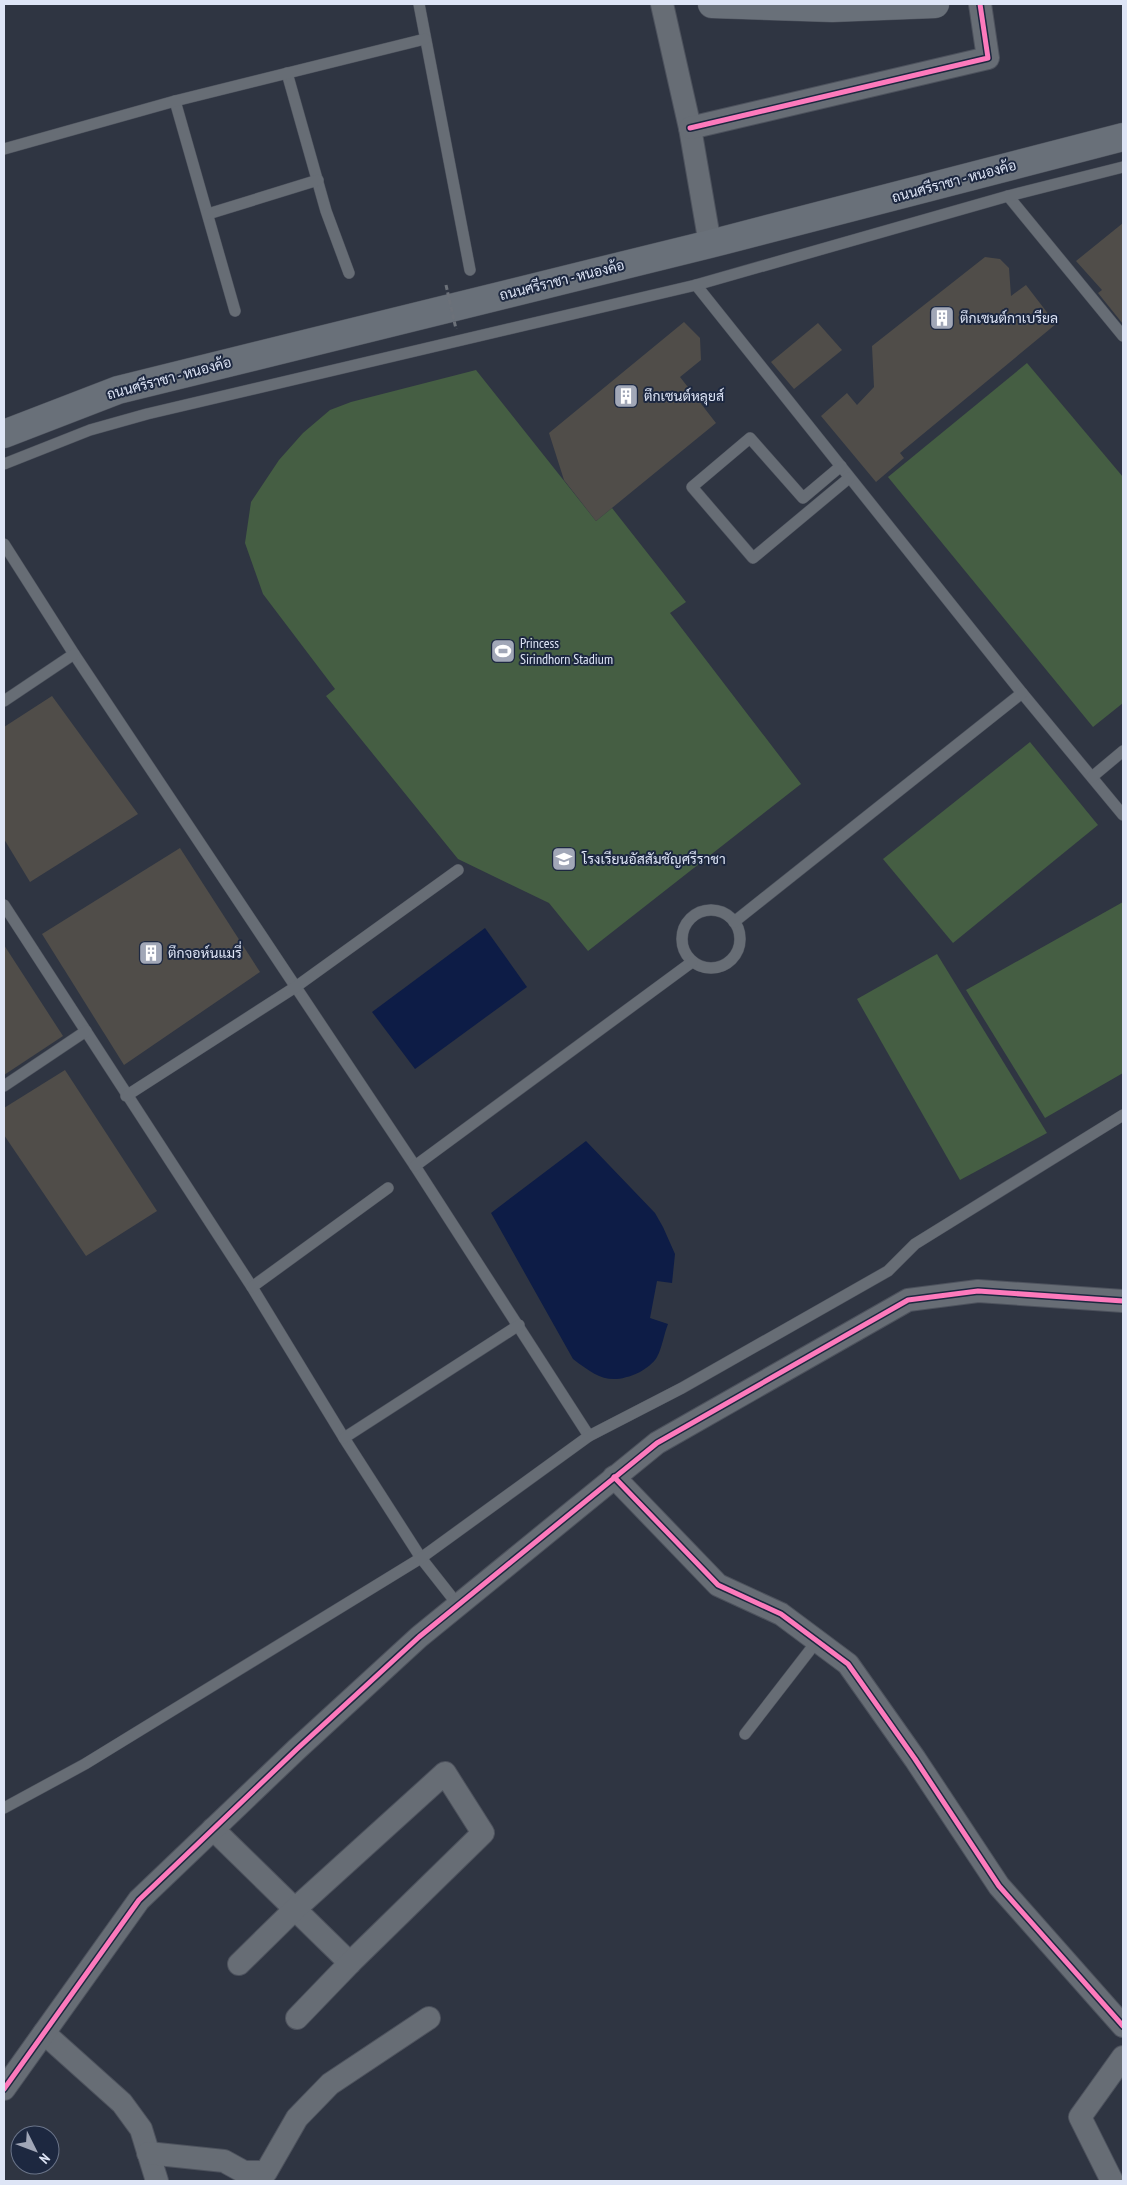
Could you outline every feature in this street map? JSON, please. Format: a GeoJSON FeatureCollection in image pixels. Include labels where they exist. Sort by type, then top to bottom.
{"type":"FeatureCollection","features":[{"type":"Feature","properties":{"kind":"main road"},"geometry":{"type":"LineString","coordinates":[[712,4],[832,8],[936,4]]}},
{"type":"Feature","properties":{"kind":"main road","name":"ถนนศรีราชา - หนองค้อ"},"geometry":{"type":"LineString","coordinates":[[4,434],[118,390],[710,244],[1123,137]]}},
{"type":"Feature","properties":{"kind":"street"},"geometry":{"type":"LineString","coordinates":[[662,4],[690,128],[710,244]]}},
{"type":"Feature","properties":{"kind":"street"},"geometry":{"type":"LineString","coordinates":[[690,128],[988,58],[980,4]]}},
{"type":"Feature","properties":{"kind":"street"},"geometry":{"type":"LineString","coordinates":[[4,2089],[140,1900],[214,1828],[419,1637],[657,1443],[908,1300],[978,1291],[1123,1301]]}},
{"type":"Feature","properties":{"kind":"street"},"geometry":{"type":"LineString","coordinates":[[614,1477],[718,1585],[781,1614],[848,1664],[915,1759],[999,1886],[1123,2026]]}},
{"type":"Feature","properties":{"kind":"street"},"geometry":{"type":"LineString","coordinates":[[239,1964],[295,1909],[445,1773],[483,1833],[350,1963],[297,2018]]}},
{"type":"Feature","properties":{"kind":"street"},"geometry":{"type":"LineString","coordinates":[[214,1828],[350,1963]]}},
{"type":"Feature","properties":{"kind":"street"},"geometry":{"type":"LineString","coordinates":[[148,2153],[224,2161],[244,2172],[266,2172],[297,2118],[330,2084],[429,2018]]}},
{"type":"Feature","properties":{"kind":"street"},"geometry":{"type":"LineString","coordinates":[[44,2033],[122,2103],[141,2129],[157,2181]]}},
{"type":"Feature","properties":{"kind":"street"},"geometry":{"type":"LineString","coordinates":[[1112,2181],[1080,2117],[1123,2056]]}},
{"type":"Feature","properties":{"kind":"lane"},"geometry":{"type":"LineString","coordinates":[[419,4],[470,270]]}},
{"type":"Feature","properties":{"kind":"lane"},"geometry":{"type":"LineString","coordinates":[[4,150],[175,101],[425,39]]}},
{"type":"Feature","properties":{"kind":"lane"},"geometry":{"type":"LineString","coordinates":[[287,73],[318,180],[349,273]]}},
{"type":"Feature","properties":{"kind":"lane"},"geometry":{"type":"LineString","coordinates":[[175,101],[235,311]]}},
{"type":"Feature","properties":{"kind":"lane"},"geometry":{"type":"LineString","coordinates":[[4,464],[90,430],[147,414],[696,285],[1008,196],[1123,167]]}},
{"type":"Feature","properties":{"kind":"lane"},"geometry":{"type":"LineString","coordinates":[[208,214],[318,180]]}},
{"type":"Feature","properties":{"kind":"lane"},"geometry":{"type":"LineString","coordinates":[[1008,196],[1123,336]]}},
{"type":"Feature","properties":{"kind":"lane"},"geometry":{"type":"LineString","coordinates":[[696,285],[1022,693],[1123,815]]}},
{"type":"Feature","properties":{"kind":"lane"},"geometry":{"type":"LineString","coordinates":[[840,466],[803,498],[750,438],[692,487],[753,558],[849,478]]}},
{"type":"Feature","properties":{"kind":"lane"},"geometry":{"type":"LineString","coordinates":[[4,544],[74,654],[297,986],[519,1325],[589,1436]]}},
{"type":"Feature","properties":{"kind":"lane"},"geometry":{"type":"LineString","coordinates":[[4,700],[74,654]]}},
{"type":"Feature","properties":{"kind":"lane"},"geometry":{"type":"LineString","coordinates":[[734,922],[1022,693]]}},
{"type":"Feature","properties":{"kind":"lane"},"geometry":{"type":"LineString","coordinates":[[1092,777],[1123,751]]}},
{"type":"Feature","properties":{"kind":"lane"},"geometry":{"type":"LineString","coordinates":[[126,1096],[297,986],[458,870]]}},
{"type":"Feature","properties":{"kind":"lane"},"geometry":{"type":"LineString","coordinates":[[4,905],[126,1096],[252,1287],[344,1438],[421,1558],[458,1605]]}},
{"type":"Feature","properties":{"kind":"lane"},"geometry":{"type":"LineString","coordinates":[[718,910],[734,922],[740,939],[738,948],[727,963],[710,968],[692,962],[682,945],[685,926],[699,912],[718,910]]}},
{"type":"Feature","properties":{"kind":"lane"},"geometry":{"type":"LineString","coordinates":[[415,1166],[692,962]]}},
{"type":"Feature","properties":{"kind":"lane"},"geometry":{"type":"LineString","coordinates":[[4,1086],[86,1031]]}},
{"type":"Feature","properties":{"kind":"lane"},"geometry":{"type":"LineString","coordinates":[[4,1808],[85,1764],[421,1558],[589,1436],[682,1388],[888,1272],[915,1244],[1123,1115]]}},
{"type":"Feature","properties":{"kind":"lane"},"geometry":{"type":"LineString","coordinates":[[252,1287],[388,1188]]}},
{"type":"Feature","properties":{"kind":"lane"},"geometry":{"type":"LineString","coordinates":[[344,1438],[519,1325]]}},
{"type":"Feature","properties":{"kind":"lane"},"geometry":{"type":"LineString","coordinates":[[744,1734],[816,1641]]}},
{"type":"Feature","properties":{"kind":"path"},"geometry":{"type":"LineString","coordinates":[[446,286],[456,329]]}},
{"type":"Feature","properties":{"kind":"green space"},"geometry":{"type":"Polygon","coordinates":[[[1027,363],[1123,477],[1123,703],[1093,727],[888,477],[1027,363]]]}},
{"type":"Feature","properties":{"kind":"green space","name":"Princess Sirindhorn Stadium"},"geometry":{"type":"Polygon","coordinates":[[[476,370],[596,521],[612,508],[686,602],[670,613],[801,784],[588,951],[549,903],[458,859],[326,696],[335,689],[263,594],[245,543],[251,502],[279,460],[303,433],[330,410],[351,402],[476,370]]]}},
{"type":"Feature","properties":{"kind":"green space"},"geometry":{"type":"Polygon","coordinates":[[[1030,742],[1098,825],[953,943],[883,859],[1030,742]]]}},
{"type":"Feature","properties":{"kind":"green space"},"geometry":{"type":"Polygon","coordinates":[[[1123,902],[1123,1073],[1045,1118],[966,990],[1123,902]]]}},
{"type":"Feature","properties":{"kind":"green space"},"geometry":{"type":"Polygon","coordinates":[[[937,954],[1047,1133],[960,1180],[857,999],[937,954]]]}},
{"type":"Feature","properties":{"kind":"water"},"geometry":{"type":"Polygon","coordinates":[[[485,928],[527,987],[415,1069],[372,1012],[485,928]]]}},
{"type":"Feature","properties":{"kind":"water"},"geometry":{"type":"Polygon","coordinates":[[[586,1141],[655,1213],[675,1254],[672,1283],[657,1281],[650,1318],[668,1324],[659,1353],[654,1361],[640,1372],[620,1379],[605,1378],[597,1375],[573,1359],[491,1213],[586,1141]]]}},
{"type":"Feature","properties":{"kind":"building"},"geometry":{"type":"Polygon","coordinates":[[[1123,223],[1123,324],[1098,293],[1102,290],[1076,261],[1123,223]]]}},
{"type":"Feature","properties":{"kind":"building"},"geometry":{"type":"Polygon","coordinates":[[[985,257],[1000,259],[1009,268],[1011,296],[1026,285],[1056,324],[900,453],[904,458],[876,482],[821,416],[847,393],[857,405],[874,387],[872,346],[985,257]]]}},
{"type":"Feature","properties":{"kind":"building"},"geometry":{"type":"Polygon","coordinates":[[[684,322],[700,338],[701,360],[680,377],[716,423],[596,521],[564,480],[549,433],[684,322]]]}},
{"type":"Feature","properties":{"kind":"building"},"geometry":{"type":"Polygon","coordinates":[[[818,323],[842,350],[794,389],[771,362],[818,323]]]}},
{"type":"Feature","properties":{"kind":"building"},"geometry":{"type":"Polygon","coordinates":[[[52,696],[138,814],[30,882],[4,839],[4,727],[52,696]]]}},
{"type":"Feature","properties":{"kind":"building","name":"ตึกจอห์นแมรี่"},"geometry":{"type":"Polygon","coordinates":[[[180,848],[260,972],[124,1065],[42,934],[180,848]]]}},
{"type":"Feature","properties":{"kind":"building"},"geometry":{"type":"Polygon","coordinates":[[[4,945],[63,1036],[4,1075],[4,945]]]}},
{"type":"Feature","properties":{"kind":"building"},"geometry":{"type":"Polygon","coordinates":[[[65,1070],[157,1211],[86,1256],[4,1135],[4,1108],[65,1070]]]}},
{"type":"Feature","properties":{"kind":"cycle path"},"geometry":{"type":"LineString","coordinates":[[690,128],[988,58],[980,4]]}},
{"type":"Feature","properties":{"kind":"cycle path"},"geometry":{"type":"LineString","coordinates":[[4,2089],[139,1900],[297,1749],[419,1637],[657,1443],[908,1300],[978,1291],[1123,1301]]}},
{"type":"Feature","properties":{"kind":"cycle path"},"geometry":{"type":"LineString","coordinates":[[614,1477],[718,1585],[781,1614],[848,1664],[915,1759],[999,1886],[1123,2026]]}},
{"type":"Feature","properties":{"kind":"place","name":"ตึกเซนต์กาเบรียล"},"geometry":{"type":"Point","coordinates":[942,318]}},
{"type":"Feature","properties":{"kind":"place","name":"ตึกเซนต์หลุยส์"},"geometry":{"type":"Point","coordinates":[626,396]}},
{"type":"Feature","properties":{"kind":"place","name":"Princess Sirindhorn Stadium"},"geometry":{"type":"Point","coordinates":[503,651]}},
{"type":"Feature","properties":{"kind":"place","name":"โรงเรียนอัสสัมชัญศรีราชา"},"geometry":{"type":"Point","coordinates":[564,859]}},
{"type":"Feature","properties":{"kind":"place","name":"ตึกจอห์นแมรี่"},"geometry":{"type":"Point","coordinates":[151,953]}}]}
